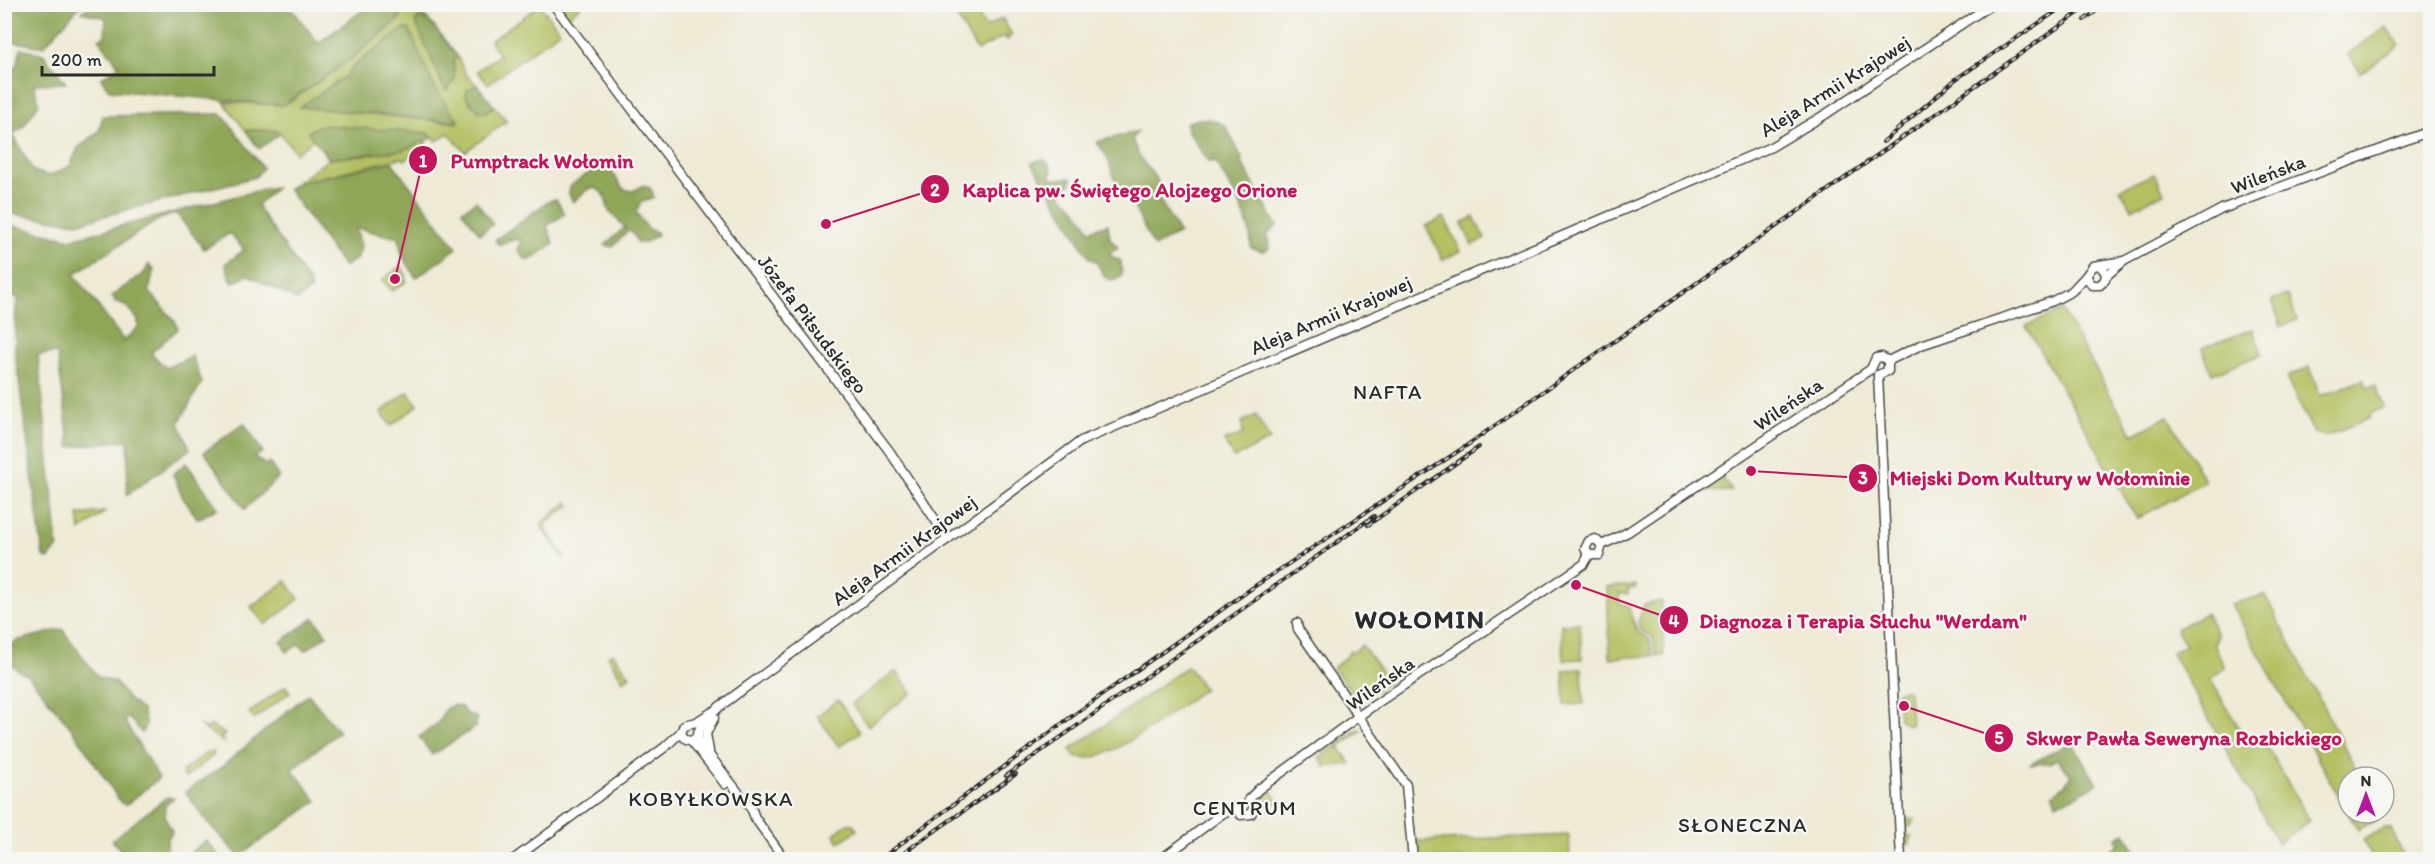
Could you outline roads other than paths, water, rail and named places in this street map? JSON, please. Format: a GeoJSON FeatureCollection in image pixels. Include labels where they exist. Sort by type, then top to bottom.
{"type":"FeatureCollection","features":[{"type":"Feature","properties":{"kind":"street","name":"Józefa Piłsudskiego"},"geometry":{"type":"LineString","coordinates":[[553,4],[884,444],[948,539]]}},
{"type":"Feature","properties":{"kind":"street","name":"Aleja Armii Krajowej"},"geometry":{"type":"LineString","coordinates":[[513,860],[664,747],[691,733],[717,709],[1081,441],[1771,147],[1817,120],[1992,4]]}},
{"type":"Feature","properties":{"kind":"street","name":"Wileńska"},"geometry":{"type":"LineString","coordinates":[[2106,276],[2124,261],[2222,209],[2430,130]]}},
{"type":"Feature","properties":{"kind":"street","name":"Wileńska"},"geometry":{"type":"LineString","coordinates":[[2101,267],[2124,261]]}},
{"type":"Feature","properties":{"kind":"street"},"geometry":{"type":"LineString","coordinates":[[1901,860],[1879,389],[1875,372],[1887,371],[1888,361],[1921,345],[2040,306],[2072,291],[2101,284],[2106,276],[2101,267],[2090,268],[2072,291]]}},
{"type":"Feature","properties":{"kind":"street"},"geometry":{"type":"LineString","coordinates":[[2086,276],[2092,285]]}},
{"type":"Feature","properties":{"kind":"street","name":"Wileńska"},"geometry":{"type":"LineString","coordinates":[[1602,545],[1671,504],[1859,376],[1875,372],[1871,363],[1877,357],[1888,361]]}},
{"type":"Feature","properties":{"kind":"street"},"geometry":{"type":"LineString","coordinates":[[1859,376],[1874,380],[1879,389]]}},
{"type":"Feature","properties":{"kind":"street"},"geometry":{"type":"LineString","coordinates":[[1595,539],[1602,545],[1599,555],[1589,555],[1585,549],[1589,541],[1595,539]]}},
{"type":"Feature","properties":{"kind":"street","name":"Wileńska"},"geometry":{"type":"LineString","coordinates":[[1249,799],[1259,789],[1360,716],[1584,564],[1589,555]]}},
{"type":"Feature","properties":{"kind":"street"},"geometry":{"type":"LineString","coordinates":[[1297,623],[1298,629],[1406,784],[1413,860]]}},
{"type":"Feature","properties":{"kind":"street"},"geometry":{"type":"LineString","coordinates":[[710,754],[707,731],[717,709]]}},
{"type":"Feature","properties":{"kind":"street"},"geometry":{"type":"LineString","coordinates":[[691,733],[710,754],[752,810],[755,818],[785,860]]}},
{"type":"Feature","properties":{"kind":"street"},"geometry":{"type":"LineString","coordinates":[[691,733],[747,813],[755,818]]}},
{"type":"Feature","properties":{"kind":"street"},"geometry":{"type":"LineString","coordinates":[[1160,860],[1217,819],[1237,810],[1240,800],[1249,799],[1253,804],[1252,813],[1246,816],[1237,810]]}},
{"type":"Feature","properties":{"kind":"railway"},"geometry":{"type":"LineString","coordinates":[[1883,142],[1956,79],[2067,4]]}},
{"type":"Feature","properties":{"kind":"railway"},"geometry":{"type":"LineString","coordinates":[[879,860],[1064,722],[1255,586],[1466,446],[2091,4]]}},
{"type":"Feature","properties":{"kind":"railway"},"geometry":{"type":"LineString","coordinates":[[2084,20],[2106,4]]}},
{"type":"Feature","properties":{"kind":"railway"},"geometry":{"type":"LineString","coordinates":[[1368,525],[1479,447]]}},
{"type":"Feature","properties":{"kind":"railway"},"geometry":{"type":"LineString","coordinates":[[1006,776],[1374,516]]}},
{"type":"Feature","properties":{"kind":"railway"},"geometry":{"type":"LineString","coordinates":[[905,852],[1016,774]]}},
{"type":"Feature","properties":{"kind":"place","name":"Kaplica pw. Świętego Alojzego Orione"},"geometry":{"type":"Point","coordinates":[826,224]}},
{"type":"Feature","properties":{"kind":"place","name":"Pumptrack Wołomin"},"geometry":{"type":"Point","coordinates":[395,279]}},
{"type":"Feature","properties":{"kind":"place","name":"Miejski Dom Kultury w Wołominie"},"geometry":{"type":"Point","coordinates":[1751,471]}},
{"type":"Feature","properties":{"kind":"place","name":"Diagnoza i Terapia Słuchu \"Werdam\""},"geometry":{"type":"Point","coordinates":[1576,585]}},
{"type":"Feature","properties":{"kind":"place","name":"Skwer Pawła Seweryna Rozbickiego"},"geometry":{"type":"Point","coordinates":[1904,706]}},
{"type":"Feature","properties":{"kind":"district","name":"NAFTA"},"geometry":{"type":"Point","coordinates":[1388,392]}},
{"type":"Feature","properties":{"kind":"district","name":"WOŁOMIN"},"geometry":{"type":"Point","coordinates":[1420,619]}},
{"type":"Feature","properties":{"kind":"district","name":"KOBYŁKOWSKA"},"geometry":{"type":"Point","coordinates":[711,799]}},
{"type":"Feature","properties":{"kind":"district","name":"CENTRUM"},"geometry":{"type":"Point","coordinates":[1245,808]}},
{"type":"Feature","properties":{"kind":"district","name":"SŁONECZNA"},"geometry":{"type":"Point","coordinates":[1743,825]}}]}
